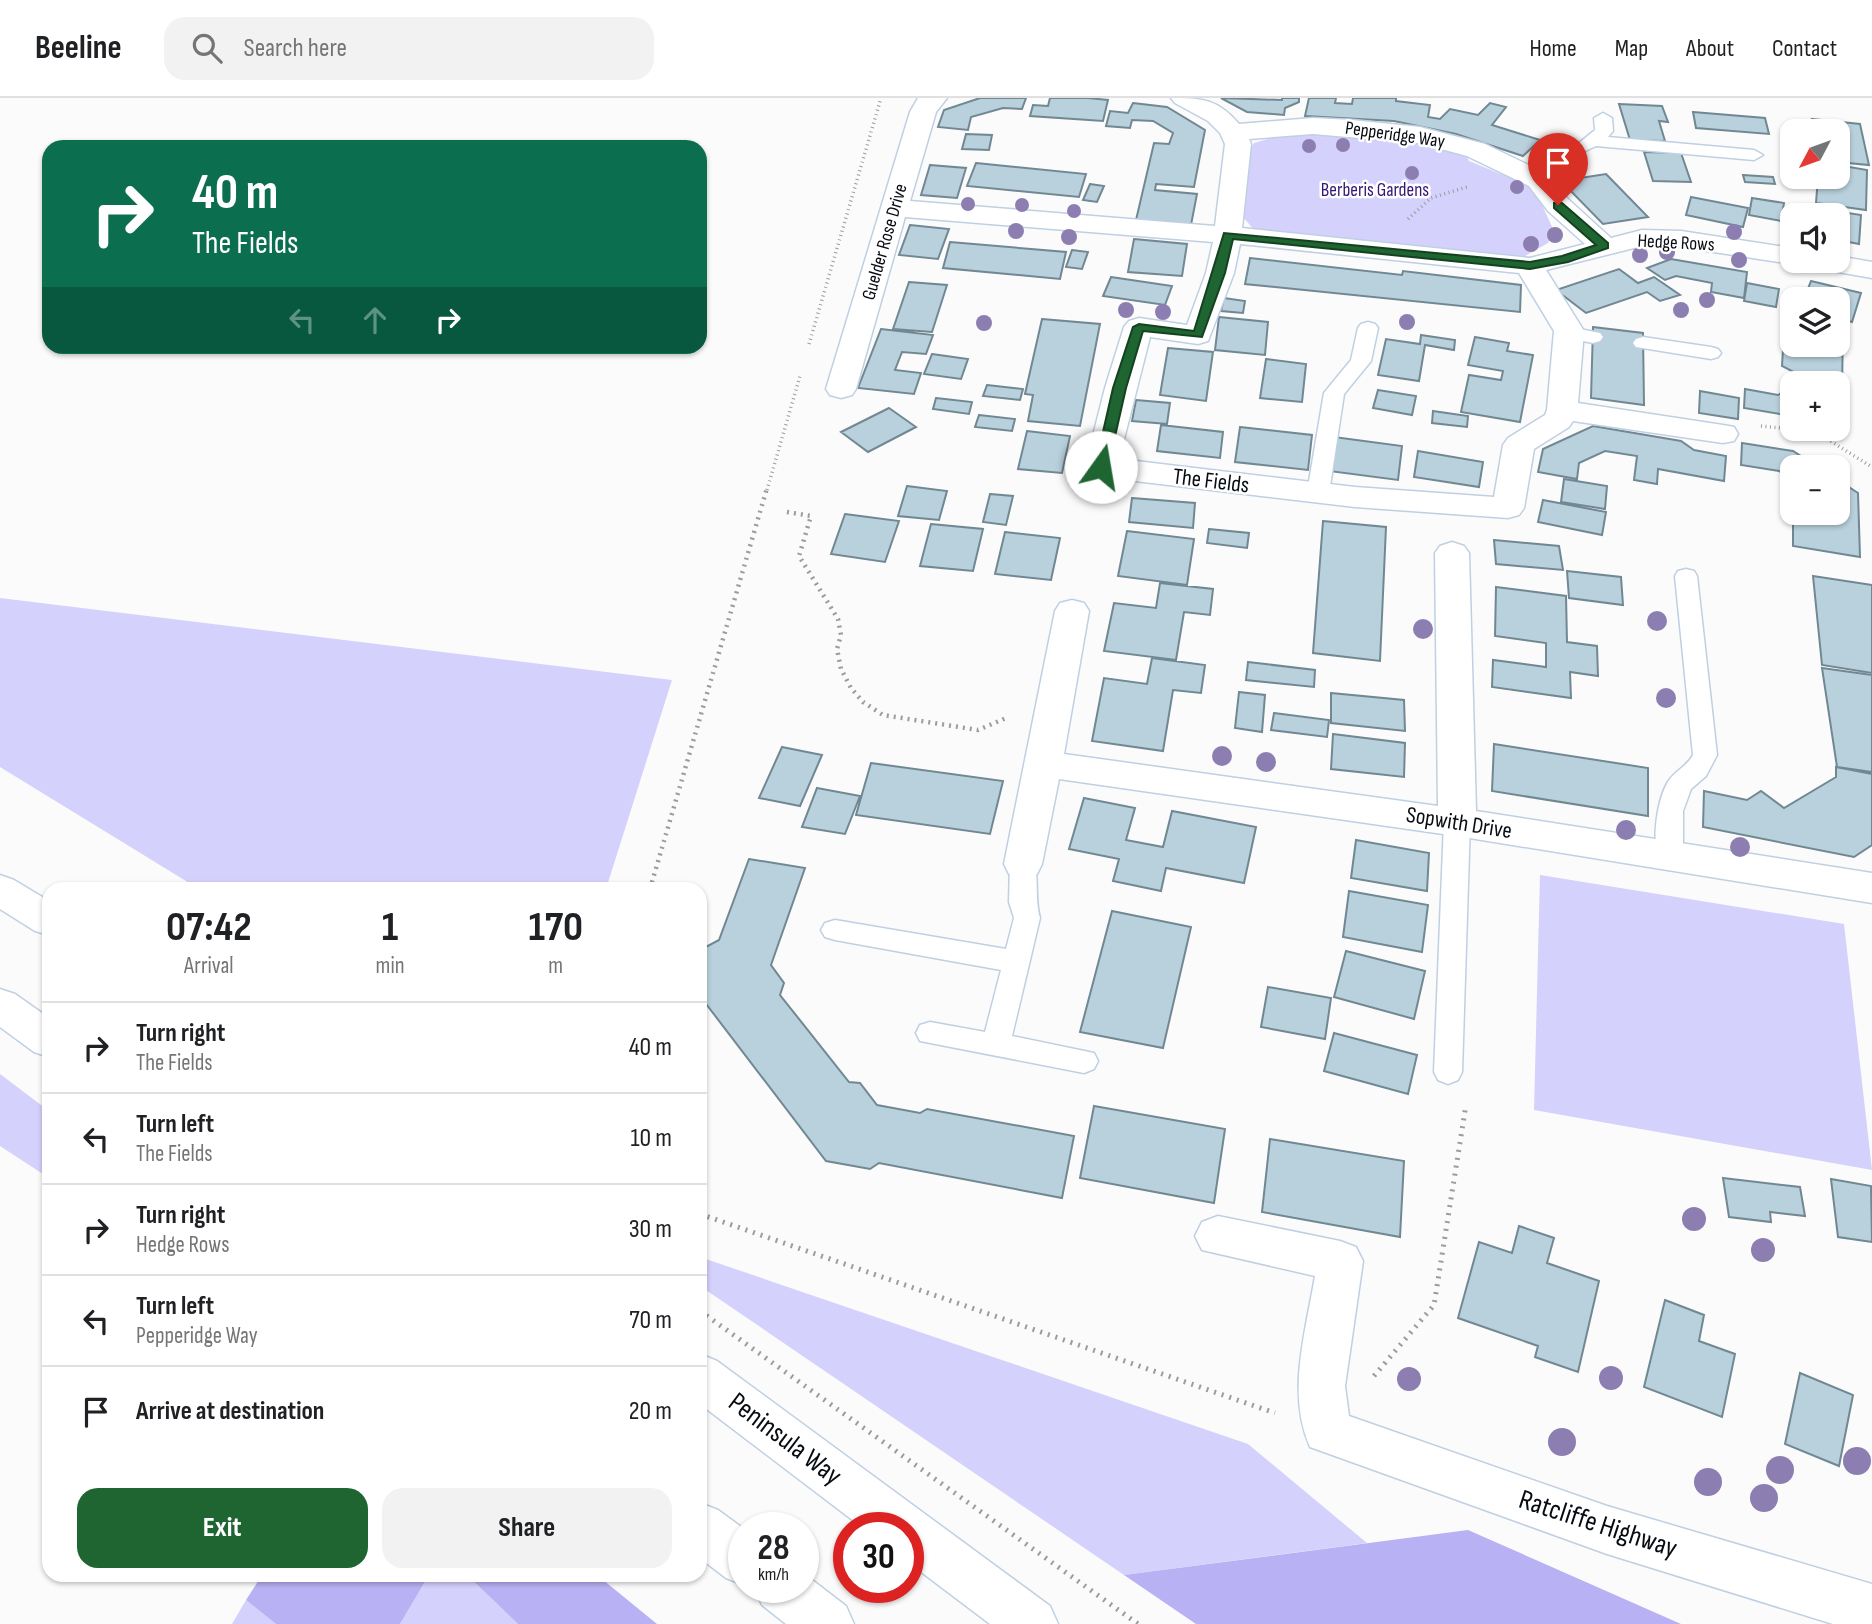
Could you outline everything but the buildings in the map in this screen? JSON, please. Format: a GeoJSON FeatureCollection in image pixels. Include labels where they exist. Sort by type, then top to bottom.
{"type":"FeatureCollection","features":[{"type":"Feature","properties":{"kind":"street","name":"Guelder Rose Drive"},"geometry":{"type":"LineString","coordinates":[[841,389],[923,112],[934,98]]}},
{"type":"Feature","properties":{"kind":"street"},"geometry":{"type":"LineString","coordinates":[[894,208],[1228,235],[1238,144],[1234,132],[1208,109],[1184,98]]}},
{"type":"Feature","properties":{"kind":"street","name":"Pepperidge Way"},"geometry":{"type":"LineString","coordinates":[[1234,132],[1312,126],[1400,132],[1476,150],[1538,180],[1558,205],[1604,246]]}},
{"type":"Feature","properties":{"kind":"street","name":"Hedge Rows"},"geometry":{"type":"LineString","coordinates":[[1228,235],[1530,266],[1642,238],[1681,239],[1780,254]]}},
{"type":"Feature","properties":{"kind":"street","name":"The Fields"},"geometry":{"type":"LineString","coordinates":[[1228,235],[1220,273],[1198,335],[1139,327],[1119,388],[1101,467],[1318,494],[1508,508],[1519,445],[1558,420],[1562,410]]}},
{"type":"Feature","properties":{"kind":"street"},"geometry":{"type":"LineString","coordinates":[[1530,266],[1539,285],[1564,320],[1581,335],[1562,410],[1723,434]]}},
{"type":"Feature","properties":{"kind":"street"},"geometry":{"type":"LineString","coordinates":[[1850,266],[1872,270]]}},
{"type":"Feature","properties":{"kind":"street"},"geometry":{"type":"LineString","coordinates":[[1452,552],[1457,822]]}},
{"type":"Feature","properties":{"kind":"street"},"geometry":{"type":"LineString","coordinates":[[1023,864],[1072,611]]}},
{"type":"Feature","properties":{"kind":"street","name":"Sopwith Drive"},"geometry":{"type":"LineString","coordinates":[[1044,764],[1457,822],[1872,888]]}},
{"type":"Feature","properties":{"kind":"street"},"geometry":{"type":"LineString","coordinates":[[0,890],[42,916]]}},
{"type":"Feature","properties":{"kind":"street"},"geometry":{"type":"LineString","coordinates":[[0,1005],[42,1035]]}},
{"type":"Feature","properties":{"kind":"street"},"geometry":{"type":"LineString","coordinates":[[1218,1236],[1340,1261],[1321,1386],[1327,1431]]}},
{"type":"Feature","properties":{"kind":"street","name":"Peninsula Way"},"geometry":{"type":"LineString","coordinates":[[707,1381],[883,1512]]}},
{"type":"Feature","properties":{"kind":"street","name":"Ratcliffe Highway"},"geometry":{"type":"LineString","coordinates":[[1327,1431],[1607,1530],[1872,1610]]}},
{"type":"Feature","properties":{"kind":"street"},"geometry":{"type":"LineString","coordinates":[[707,1532],[728,1548]]}},
{"type":"Feature","properties":{"kind":"street"},"geometry":{"type":"LineString","coordinates":[[924,1543],[1032,1624]]}},
{"type":"Feature","properties":{"kind":"street"},"geometry":{"type":"LineString","coordinates":[[801,1603],[828,1624]]}},
{"type":"Feature","properties":{"kind":"lane"},"geometry":{"type":"LineString","coordinates":[[1526,172],[1594,141],[1604,131],[1603,118]]}},
{"type":"Feature","properties":{"kind":"lane"},"geometry":{"type":"LineString","coordinates":[[1594,141],[1754,155]]}},
{"type":"Feature","properties":{"kind":"lane"},"geometry":{"type":"LineString","coordinates":[[1318,494],[1334,393],[1361,361],[1368,328]]}},
{"type":"Feature","properties":{"kind":"lane"},"geometry":{"type":"LineString","coordinates":[[1643,344],[1711,353]]}},
{"type":"Feature","properties":{"kind":"lane"},"geometry":{"type":"LineString","coordinates":[[1670,858],[1670,811],[1680,784],[1698,770],[1704,755],[1686,576]]}},
{"type":"Feature","properties":{"kind":"lane"},"geometry":{"type":"LineString","coordinates":[[1448,1072],[1457,822]]}},
{"type":"Feature","properties":{"kind":"lane"},"geometry":{"type":"LineString","coordinates":[[996,1045],[1027,918],[1022,902],[1023,864]]}},
{"type":"Feature","properties":{"kind":"lane"},"geometry":{"type":"LineString","coordinates":[[835,930],[1017,962]]}},
{"type":"Feature","properties":{"kind":"lane"},"geometry":{"type":"LineString","coordinates":[[930,1033],[1084,1061]]}},
{"type":"Feature","properties":{"kind":"path"},"geometry":{"type":"LineString","coordinates":[[806,353],[881,98]]}},
{"type":"Feature","properties":{"kind":"path"},"geometry":{"type":"LineString","coordinates":[[1399,225],[1431,198],[1453,189],[1479,185]]}},
{"type":"Feature","properties":{"kind":"path"},"geometry":{"type":"LineString","coordinates":[[652,882],[802,366]]}},
{"type":"Feature","properties":{"kind":"path"},"geometry":{"type":"LineString","coordinates":[[1830,441],[1872,467]]}},
{"type":"Feature","properties":{"kind":"path"},"geometry":{"type":"LineString","coordinates":[[787,512],[810,516],[799,555],[838,619],[841,635],[837,649],[841,669],[851,688],[863,702],[883,715],[978,730],[1016,714],[1053,718]]}},
{"type":"Feature","properties":{"kind":"path"},"geometry":{"type":"LineString","coordinates":[[707,1216],[1327,1431],[1434,1305],[1468,1091],[1448,1072]]}},
{"type":"Feature","properties":{"kind":"path"},"geometry":{"type":"LineString","coordinates":[[707,1316],[1138,1624]]}},
{"type":"Feature","properties":{"kind":"green space","name":"Berberis Gardens"},"geometry":{"type":"Polygon","coordinates":[[[1289,133],[1389,136],[1466,154],[1469,161],[1503,175],[1520,176],[1536,192],[1554,231],[1548,243],[1525,256],[1482,255],[1255,231],[1243,217],[1251,148],[1254,143],[1289,133]]]}},
{"type":"Feature","properties":{"kind":"green space"},"geometry":{"type":"Polygon","coordinates":[[[0,598],[672,680],[608,882],[188,882],[0,767],[0,598]]]}},
{"type":"Feature","properties":{"kind":"green space"},"geometry":{"type":"Polygon","coordinates":[[[1540,875],[1844,924],[1872,1170],[1534,1110],[1540,875]]]}},
{"type":"Feature","properties":{"kind":"green space"},"geometry":{"type":"Polygon","coordinates":[[[0,1074],[42,1106],[42,1173],[0,1146],[0,1074]]]}},
{"type":"Feature","properties":{"kind":"green space"},"geometry":{"type":"Polygon","coordinates":[[[707,1259],[1248,1444],[1367,1543],[1124,1575],[707,1291],[707,1259]]]}},
{"type":"Feature","properties":{"kind":"green space"},"geometry":{"type":"Polygon","coordinates":[[[425,1582],[474,1582],[518,1624],[400,1624],[425,1582]]]}},
{"type":"Feature","properties":{"kind":"green space"},"geometry":{"type":"Polygon","coordinates":[[[246,1600],[276,1624],[232,1624],[246,1600]]]}},
{"type":"Feature","properties":{"kind":"shaded area"},"geometry":{"type":"Polygon","coordinates":[[[1468,1530],[1681,1624],[1196,1624],[1124,1575],[1468,1530]]]}},
{"type":"Feature","properties":{"kind":"shaded area"},"geometry":{"type":"Polygon","coordinates":[[[258,1582],[425,1582],[400,1624],[276,1624],[246,1600],[258,1582]]]}},
{"type":"Feature","properties":{"kind":"shaded area"},"geometry":{"type":"Polygon","coordinates":[[[474,1582],[606,1582],[657,1624],[518,1624],[474,1582]]]}},
{"type":"Feature","properties":{"kind":"route"},"geometry":{"type":"LineString","coordinates":[[1101,467],[1119,388],[1139,327],[1198,335],[1220,273],[1228,235],[1530,266],[1564,259],[1604,246],[1585,232],[1558,205]]}}]}
